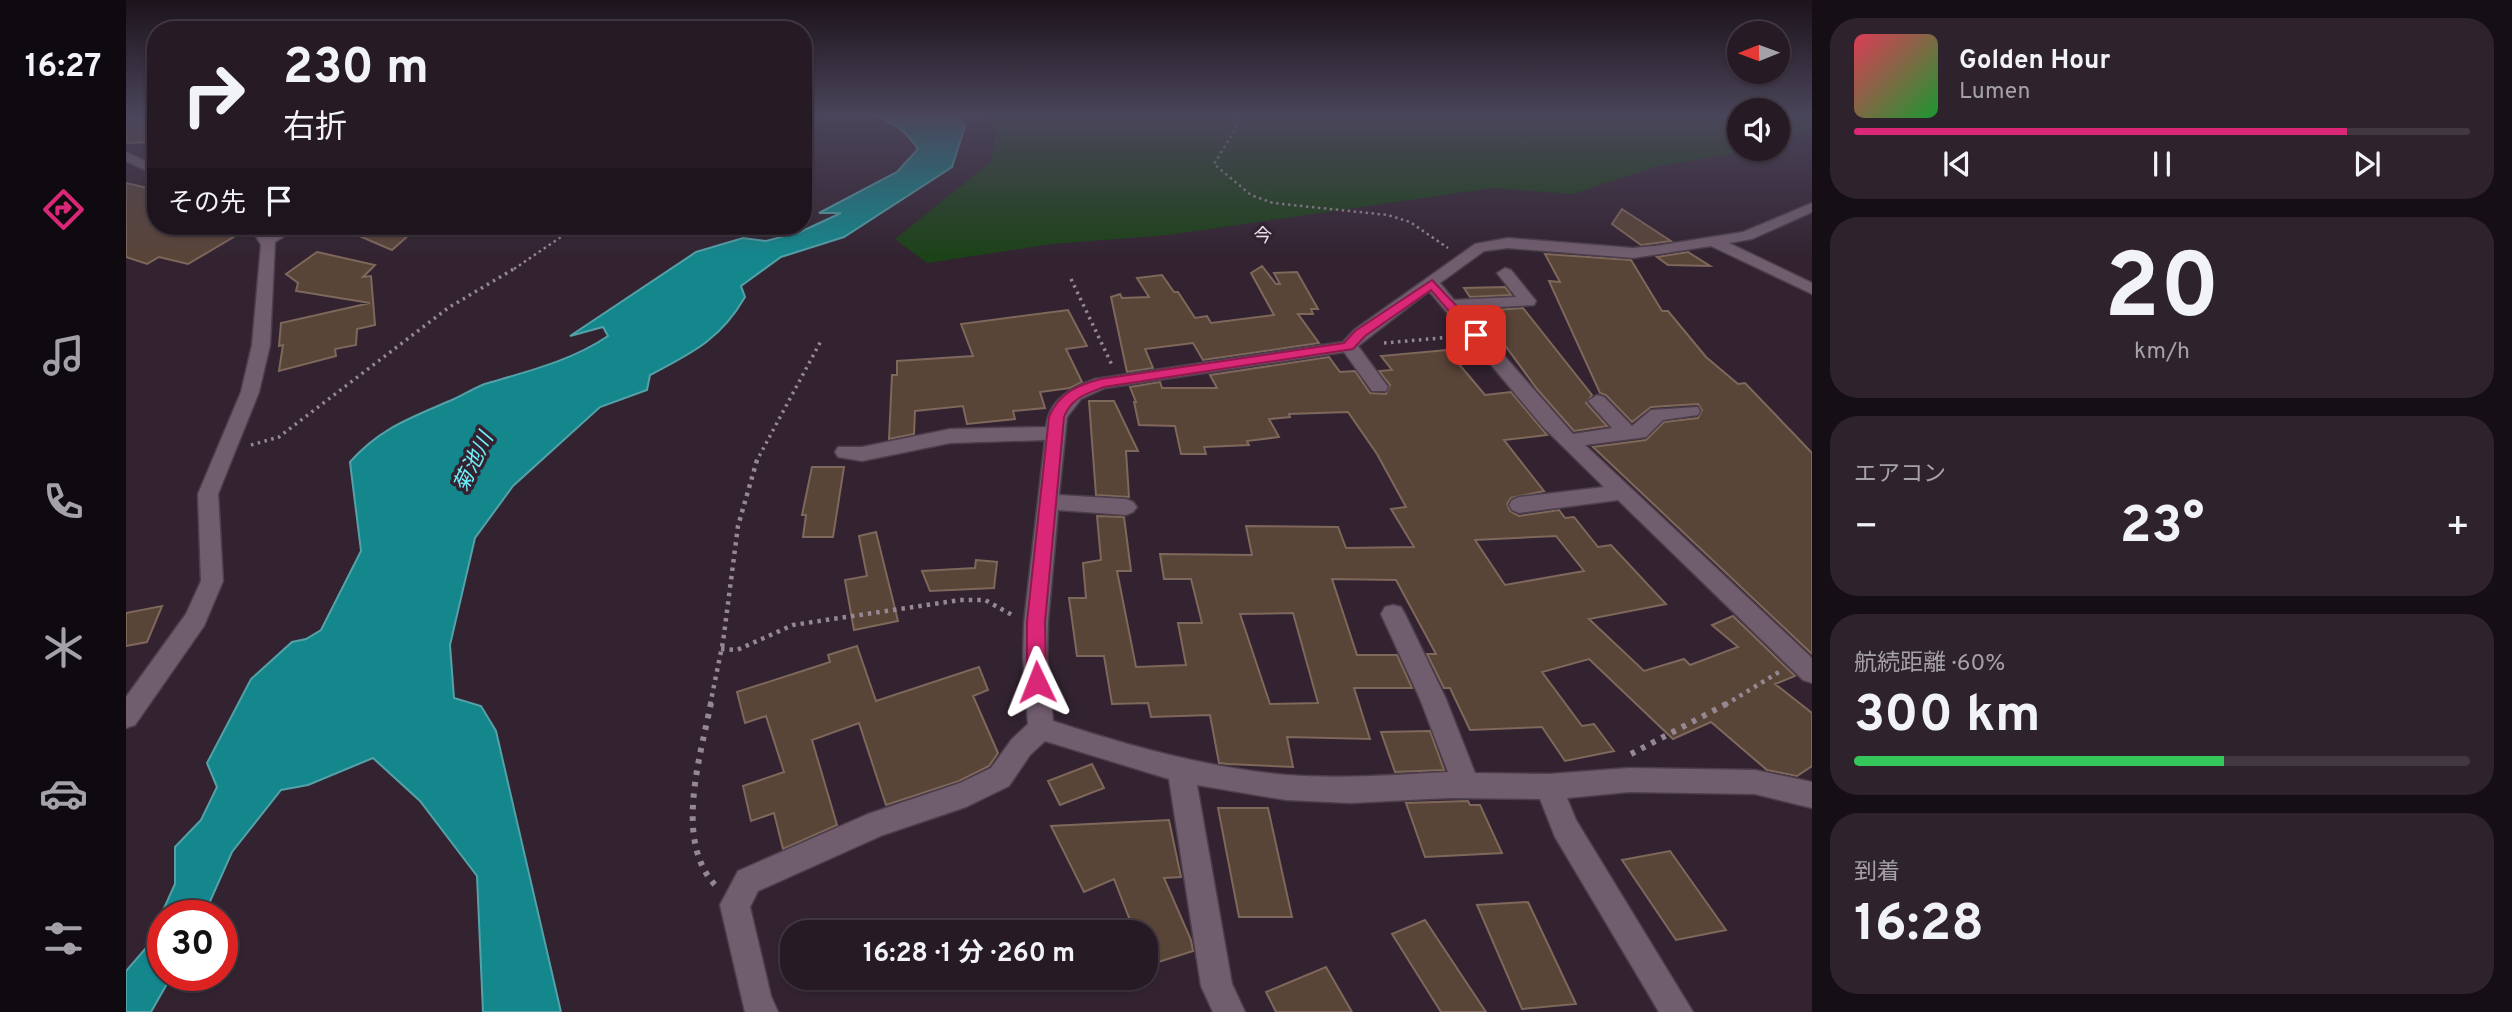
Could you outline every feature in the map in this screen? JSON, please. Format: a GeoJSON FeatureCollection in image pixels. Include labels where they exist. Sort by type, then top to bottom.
{"type":"FeatureCollection","features":[{"type":"Feature","properties":{"kind":"street"},"geometry":{"type":"LineString","coordinates":[[126,175],[147,170]]}},
{"type":"Feature","properties":{"kind":"street"},"geometry":{"type":"LineString","coordinates":[[1041,728],[1035,658],[1036,622],[1055,433],[1062,404],[1075,393],[1101,383],[1349,346],[1360,334],[1480,247],[1508,243],[1633,253],[1747,236],[1812,207]]}},
{"type":"Feature","properties":{"kind":"street"},"geometry":{"type":"LineString","coordinates":[[126,717],[196,619],[212,581],[208,494],[256,373],[262,334],[262,235]]}},
{"type":"Feature","properties":{"kind":"street"},"geometry":{"type":"LineString","coordinates":[[1714,242],[1812,289]]}},
{"type":"Feature","properties":{"kind":"street"},"geometry":{"type":"LineString","coordinates":[[1450,304],[1528,301],[1505,273]]}},
{"type":"Feature","properties":{"kind":"street"},"geometry":{"type":"LineString","coordinates":[[1432,284],[1551,424],[1807,668]]}},
{"type":"Feature","properties":{"kind":"street"},"geometry":{"type":"LineString","coordinates":[[1349,346],[1379,387]]}},
{"type":"Feature","properties":{"kind":"street"},"geometry":{"type":"LineString","coordinates":[[1597,401],[1627,432]]}},
{"type":"Feature","properties":{"kind":"street"},"geometry":{"type":"LineString","coordinates":[[1569,440],[1639,432],[1658,414],[1691,411]]}},
{"type":"Feature","properties":{"kind":"street"},"geometry":{"type":"LineString","coordinates":[[845,452],[862,454],[950,436],[1055,433]]}},
{"type":"Feature","properties":{"kind":"street"},"geometry":{"type":"LineString","coordinates":[[1519,505],[1624,492]]}},
{"type":"Feature","properties":{"kind":"street"},"geometry":{"type":"LineString","coordinates":[[1050,502],[1126,507]]}},
{"type":"Feature","properties":{"kind":"street"},"geometry":{"type":"LineString","coordinates":[[1393,614],[1433,699],[1466,785]]}},
{"type":"Feature","properties":{"kind":"street"},"geometry":{"type":"LineString","coordinates":[[1041,728],[1102,749],[1181,770],[1299,788],[1352,790],[1466,785],[1549,787],[1629,780],[1755,782],[1812,795]]}},
{"type":"Feature","properties":{"kind":"street"},"geometry":{"type":"LineString","coordinates":[[761,1012],[735,905],[748,881],[878,823],[966,794],[1000,777],[1021,747],[1041,728]]}},
{"type":"Feature","properties":{"kind":"street"},"geometry":{"type":"LineString","coordinates":[[1181,770],[1217,986],[1229,1012]]}},
{"type":"Feature","properties":{"kind":"street"},"geometry":{"type":"LineString","coordinates":[[1549,787],[1565,828],[1677,1012]]}},
{"type":"Feature","properties":{"kind":"path"},"geometry":{"type":"LineString","coordinates":[[1215,162],[1251,195],[1273,203],[1388,215],[1410,222],[1464,257]]}},
{"type":"Feature","properties":{"kind":"path"},"geometry":{"type":"LineString","coordinates":[[224,451],[279,437],[448,309],[546,250],[565,235]]}},
{"type":"Feature","properties":{"kind":"path"},"geometry":{"type":"LineString","coordinates":[[1071,279],[1122,380]]}},
{"type":"Feature","properties":{"kind":"path"},"geometry":{"type":"LineString","coordinates":[[1349,346],[1476,335]]}},
{"type":"Feature","properties":{"kind":"path"},"geometry":{"type":"LineString","coordinates":[[735,905],[703,873],[693,826],[698,767],[721,649],[738,527],[754,466],[788,398],[822,339]]}},
{"type":"Feature","properties":{"kind":"path"},"geometry":{"type":"LineString","coordinates":[[721,649],[737,650],[793,625],[960,600],[985,600],[1023,621],[1036,622]]}},
{"type":"Feature","properties":{"kind":"path"},"geometry":{"type":"LineString","coordinates":[[1629,780],[1622,760],[1708,716],[1779,672],[1807,668]]}},
{"type":"Feature","properties":{"kind":"green space"},"geometry":{"type":"Polygon","coordinates":[[[990,162],[1683,162],[1654,167],[1573,194],[1492,188],[1168,235],[1052,244],[927,263],[895,239],[990,162]]]}},
{"type":"Feature","properties":{"kind":"water","name":"菊池川"},"geometry":{"type":"Polygon","coordinates":[[[906,162],[954,162],[952,167],[844,237],[781,257],[741,286],[745,297],[726,324],[704,344],[650,375],[647,390],[600,407],[513,486],[475,538],[450,645],[454,698],[481,706],[496,731],[561,1012],[483,1012],[477,876],[420,801],[373,758],[308,785],[281,790],[232,852],[211,900],[168,900],[175,884],[175,847],[201,820],[217,787],[207,763],[251,679],[292,642],[306,639],[321,630],[361,551],[350,462],[386,431],[411,418],[484,384],[580,352],[608,336],[603,327],[570,336],[696,252],[743,238],[766,241],[789,235],[812,235],[812,226],[841,213],[819,213],[897,172],[906,162]]]}},
{"type":"Feature","properties":{"kind":"water"},"geometry":{"type":"Polygon","coordinates":[[[147,946],[147,991],[163,991],[151,1012],[126,1012],[126,971],[147,946]]]}},
{"type":"Feature","properties":{"kind":"building"},"geometry":{"type":"Polygon","coordinates":[[[126,183],[147,188],[147,235],[237,235],[188,264],[159,257],[147,264],[126,257],[126,183]]]}},
{"type":"Feature","properties":{"kind":"building"},"geometry":{"type":"Polygon","coordinates":[[[1622,209],[1671,241],[1641,245],[1612,224],[1622,209]]]}},
{"type":"Feature","properties":{"kind":"building"},"geometry":{"type":"Polygon","coordinates":[[[357,235],[409,235],[392,250],[357,235]]]}},
{"type":"Feature","properties":{"kind":"building"},"geometry":{"type":"Polygon","coordinates":[[[317,252],[375,265],[363,277],[371,276],[375,325],[357,329],[356,345],[335,349],[336,356],[279,371],[283,345],[279,346],[281,323],[370,303],[296,291],[298,283],[286,274],[317,252]]]}},
{"type":"Feature","properties":{"kind":"building"},"geometry":{"type":"Polygon","coordinates":[[[1688,252],[1710,266],[1668,265],[1657,257],[1688,252]]]}},
{"type":"Feature","properties":{"kind":"building"},"geometry":{"type":"Polygon","coordinates":[[[1545,254],[1631,260],[1662,311],[1668,311],[1706,357],[1738,384],[1745,383],[1812,453],[1812,654],[1593,447],[1646,440],[1664,422],[1698,418],[1702,410],[1698,404],[1651,407],[1632,422],[1606,395],[1600,393],[1549,281],[1560,282],[1545,254]]]}},
{"type":"Feature","properties":{"kind":"building"},"geometry":{"type":"Polygon","coordinates":[[[1262,266],[1276,284],[1280,284],[1274,273],[1297,272],[1318,309],[1311,309],[1313,314],[1298,314],[1319,343],[1203,360],[1193,343],[1145,349],[1153,368],[1127,372],[1111,297],[1120,294],[1122,298],[1149,297],[1137,278],[1162,275],[1174,292],[1178,292],[1195,318],[1207,316],[1211,323],[1274,315],[1251,273],[1262,266]]]}},
{"type":"Feature","properties":{"kind":"building"},"geometry":{"type":"Polygon","coordinates":[[[1505,287],[1511,295],[1470,297],[1464,288],[1505,287]]]}},
{"type":"Feature","properties":{"kind":"building"},"geometry":{"type":"Polygon","coordinates":[[[1523,308],[1592,395],[1586,403],[1607,426],[1574,431],[1537,389],[1480,311],[1523,308]]]}},
{"type":"Feature","properties":{"kind":"building"},"geometry":{"type":"Polygon","coordinates":[[[1068,310],[1087,346],[1066,349],[1082,382],[1070,388],[1040,392],[1045,408],[1013,411],[1015,419],[967,424],[963,406],[915,411],[914,434],[889,439],[892,375],[897,375],[897,361],[973,356],[961,324],[1068,310]]]}},
{"type":"Feature","properties":{"kind":"building"},"geometry":{"type":"Polygon","coordinates":[[[1447,350],[1485,395],[1511,392],[1547,435],[1504,440],[1544,491],[1511,498],[1507,504],[1510,511],[1519,516],[1559,510],[1565,518],[1574,517],[1598,547],[1611,545],[1666,604],[1589,619],[1644,671],[1684,659],[1690,665],[1738,647],[1712,625],[1733,616],[1795,676],[1775,684],[1812,713],[1812,766],[1797,776],[1767,770],[1711,722],[1673,739],[1589,659],[1542,672],[1582,726],[1594,724],[1614,751],[1565,761],[1542,727],[1470,730],[1450,688],[1444,688],[1427,654],[1436,654],[1396,580],[1332,579],[1357,655],[1397,655],[1412,688],[1354,688],[1370,739],[1287,737],[1293,767],[1219,763],[1210,715],[1151,717],[1148,703],[1112,704],[1104,656],[1077,656],[1069,598],[1086,598],[1083,563],[1101,560],[1097,516],[1124,517],[1131,571],[1117,571],[1136,667],[1186,665],[1178,623],[1202,623],[1191,579],[1164,579],[1160,554],[1252,555],[1246,526],[1338,527],[1346,548],[1414,547],[1391,509],[1406,507],[1377,454],[1348,412],[1289,414],[1290,417],[1269,419],[1279,437],[1247,441],[1249,445],[1204,447],[1206,454],[1181,454],[1175,426],[1139,425],[1136,402],[1130,387],[1160,382],[1162,388],[1217,388],[1210,375],[1329,357],[1340,372],[1355,371],[1370,393],[1386,394],[1390,385],[1379,371],[1392,370],[1381,356],[1447,350]],[[1556,536],[1475,540],[1505,585],[1584,571],[1556,536]],[[1293,613],[1240,614],[1270,704],[1318,703],[1293,613]]]}},
{"type":"Feature","properties":{"kind":"building"},"geometry":{"type":"Polygon","coordinates":[[[1089,401],[1114,401],[1138,451],[1126,451],[1129,497],[1096,495],[1089,401]]]}},
{"type":"Feature","properties":{"kind":"building"},"geometry":{"type":"Polygon","coordinates":[[[812,467],[844,467],[833,537],[803,537],[806,515],[802,515],[812,467]]]}},
{"type":"Feature","properties":{"kind":"building"},"geometry":{"type":"Polygon","coordinates":[[[876,532],[898,621],[854,630],[845,580],[867,576],[859,536],[876,532]]]}},
{"type":"Feature","properties":{"kind":"building"},"geometry":{"type":"Polygon","coordinates":[[[976,560],[997,562],[994,588],[930,591],[922,571],[975,568],[976,560]]]}},
{"type":"Feature","properties":{"kind":"building"},"geometry":{"type":"Polygon","coordinates":[[[162,606],[147,642],[126,646],[126,613],[162,606]]]}},
{"type":"Feature","properties":{"kind":"building"},"geometry":{"type":"Polygon","coordinates":[[[857,646],[876,701],[979,667],[988,690],[973,696],[998,753],[989,766],[959,781],[886,805],[859,723],[812,740],[837,825],[783,849],[774,813],[751,821],[743,786],[784,772],[766,716],[745,723],[737,692],[830,662],[828,655],[857,646]]]}},
{"type":"Feature","properties":{"kind":"building"},"geometry":{"type":"Polygon","coordinates":[[[1430,731],[1444,770],[1395,772],[1381,732],[1430,731]]]}},
{"type":"Feature","properties":{"kind":"building"},"geometry":{"type":"Polygon","coordinates":[[[1092,764],[1104,788],[1060,805],[1048,781],[1092,764]]]}},
{"type":"Feature","properties":{"kind":"building"},"geometry":{"type":"Polygon","coordinates":[[[1468,801],[1470,805],[1480,805],[1502,853],[1425,857],[1406,803],[1468,801]]]}},
{"type":"Feature","properties":{"kind":"building"},"geometry":{"type":"Polygon","coordinates":[[[1218,808],[1268,808],[1292,917],[1239,917],[1218,808]]]}},
{"type":"Feature","properties":{"kind":"building"},"geometry":{"type":"Polygon","coordinates":[[[1169,820],[1181,877],[1164,878],[1191,940],[1193,951],[1158,962],[1158,920],[1130,920],[1114,879],[1084,892],[1051,826],[1169,820]]]}},
{"type":"Feature","properties":{"kind":"building"},"geometry":{"type":"Polygon","coordinates":[[[1670,851],[1726,930],[1676,940],[1622,860],[1670,851]]]}},
{"type":"Feature","properties":{"kind":"building"},"geometry":{"type":"Polygon","coordinates":[[[1528,902],[1576,1004],[1522,1009],[1477,905],[1528,902]]]}},
{"type":"Feature","properties":{"kind":"building"},"geometry":{"type":"Polygon","coordinates":[[[1425,920],[1486,1012],[1441,1012],[1392,934],[1425,920]]]}},
{"type":"Feature","properties":{"kind":"building"},"geometry":{"type":"Polygon","coordinates":[[[1326,967],[1352,1012],[1276,1012],[1266,992],[1326,967]]]}},
{"type":"Feature","properties":{"kind":"district","name":"今"},"geometry":{"type":"Point","coordinates":[1263,235]}},
{"type":"Feature","properties":{"kind":"route"},"geometry":{"type":"LineString","coordinates":[[1037,682],[1036,622],[1057,417],[1062,404],[1075,393],[1101,383],[1349,346],[1360,334],[1400,304],[1432,284],[1476,335]]}}]}
